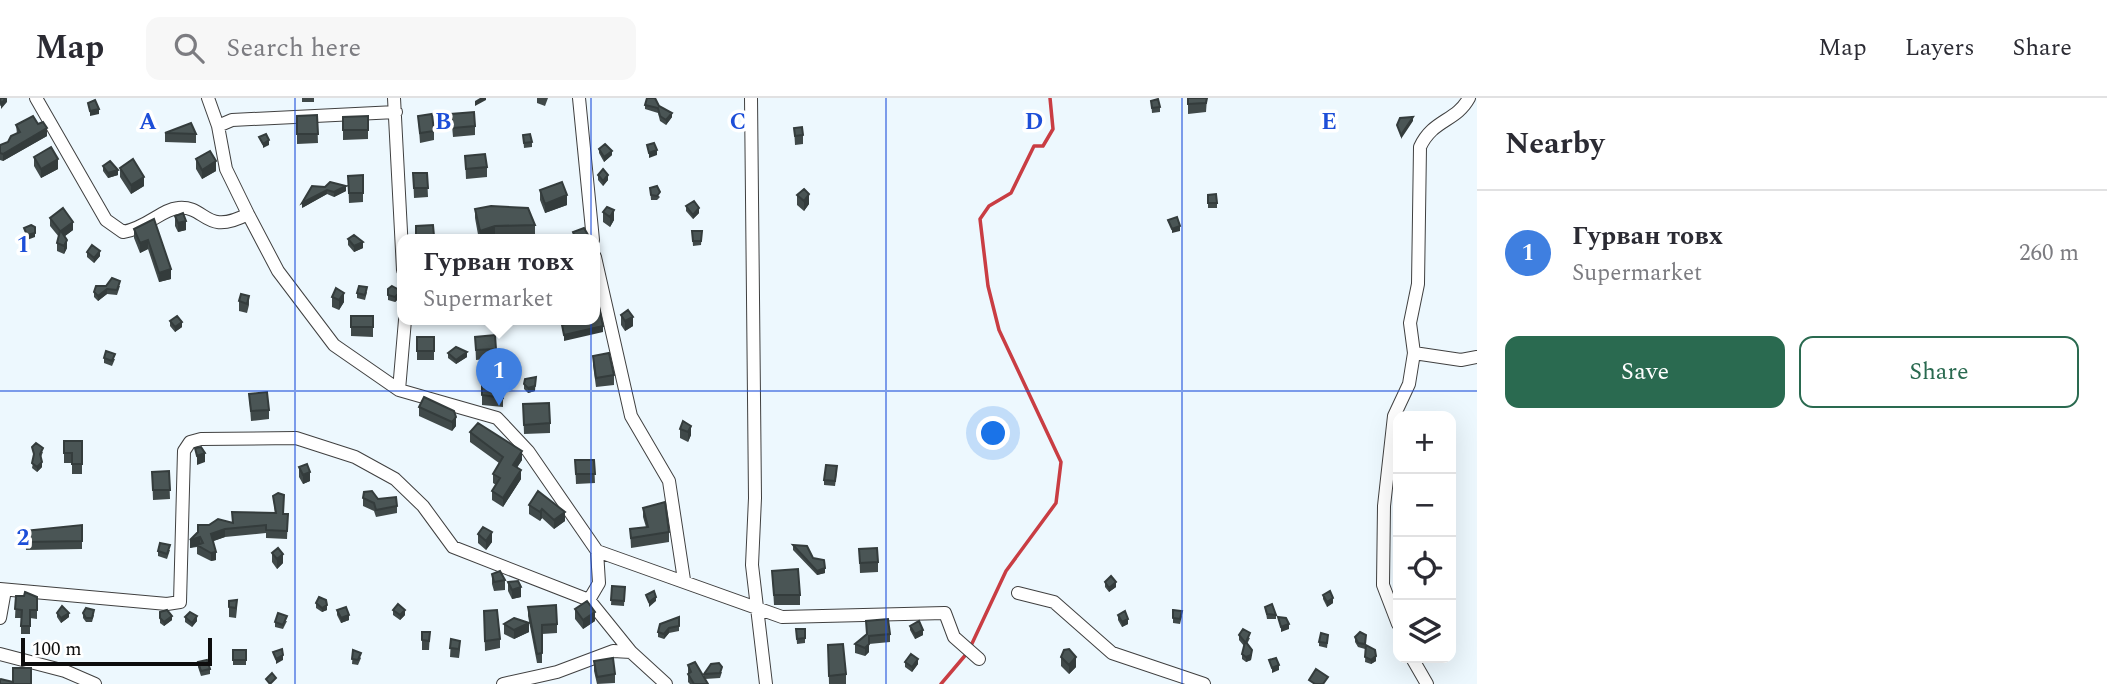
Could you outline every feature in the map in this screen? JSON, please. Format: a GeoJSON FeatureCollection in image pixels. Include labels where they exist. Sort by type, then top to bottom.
{"type":"FeatureCollection","features":[{"type":"Feature","properties":{"kind":"street"},"geometry":{"type":"LineString","coordinates":[[36,98],[106,220],[124,232],[141,229],[173,208],[188,207],[206,220],[230,224],[248,214]]}},
{"type":"Feature","properties":{"kind":"street"},"geometry":{"type":"LineString","coordinates":[[208,98],[218,126],[226,169],[248,214],[278,271],[334,345],[399,390],[497,418],[528,451],[597,551],[599,583],[589,600]]}},
{"type":"Feature","properties":{"kind":"street"},"geometry":{"type":"LineString","coordinates":[[394,98],[401,234]]}},
{"type":"Feature","properties":{"kind":"street"},"geometry":{"type":"LineString","coordinates":[[579,98],[592,234]]}},
{"type":"Feature","properties":{"kind":"street"},"geometry":{"type":"LineString","coordinates":[[751,98],[755,498],[752,565],[766,684]]}},
{"type":"Feature","properties":{"kind":"street"},"geometry":{"type":"LineString","coordinates":[[1393,611],[1383,585],[1384,506],[1394,416],[1409,384],[1414,353],[1410,323],[1418,284],[1420,147],[1427,132],[1463,110],[1469,98]]}},
{"type":"Feature","properties":{"kind":"street"},"geometry":{"type":"LineString","coordinates":[[218,126],[232,120],[396,112]]}},
{"type":"Feature","properties":{"kind":"street"},"geometry":{"type":"LineString","coordinates":[[600,279],[631,416],[669,481],[684,580]]}},
{"type":"Feature","properties":{"kind":"street"},"geometry":{"type":"LineString","coordinates":[[399,390],[405,325]]}},
{"type":"Feature","properties":{"kind":"street"},"geometry":{"type":"LineString","coordinates":[[1414,353],[1461,360],[1477,357]]}},
{"type":"Feature","properties":{"kind":"street"},"geometry":{"type":"LineString","coordinates":[[0,618],[2,589],[167,604],[180,602],[184,451],[190,442],[201,439],[296,438],[355,457],[395,479],[423,506],[453,547],[589,600],[631,652],[666,684]]}},
{"type":"Feature","properties":{"kind":"street"},"geometry":{"type":"LineString","coordinates":[[597,551],[755,605],[782,617],[945,613],[954,637],[977,657]]}},
{"type":"Feature","properties":{"kind":"street"},"geometry":{"type":"LineString","coordinates":[[1018,593],[1054,602],[1112,653],[1188,676],[1204,684]]}},
{"type":"Feature","properties":{"kind":"street"},"geometry":{"type":"LineString","coordinates":[[503,684],[556,672],[613,651],[631,652]]}},
{"type":"Feature","properties":{"kind":"street"},"geometry":{"type":"LineString","coordinates":[[0,654],[65,671],[95,684]]}},
{"type":"Feature","properties":{"kind":"street"},"geometry":{"type":"LineString","coordinates":[[1415,663],[1427,684]]}},
{"type":"Feature","properties":{"kind":"building"},"geometry":{"type":"Polygon","coordinates":[[[647,98],[655,98],[659,106],[672,113],[666,120],[660,116],[658,108],[645,105],[647,98]]]}},
{"type":"Feature","properties":{"kind":"building"},"geometry":{"type":"Polygon","coordinates":[[[1188,98],[1207,98],[1206,103],[1188,104],[1188,98]]]}},
{"type":"Feature","properties":{"kind":"building"},"geometry":{"type":"Polygon","coordinates":[[[1158,99],[1160,107],[1152,108],[1151,101],[1158,99]]]}},
{"type":"Feature","properties":{"kind":"building"},"geometry":{"type":"Polygon","coordinates":[[[95,100],[99,109],[90,111],[88,103],[95,100]]]}},
{"type":"Feature","properties":{"kind":"building"},"geometry":{"type":"Polygon","coordinates":[[[474,112],[475,126],[453,128],[451,114],[474,112]]]}},
{"type":"Feature","properties":{"kind":"building"},"geometry":{"type":"Polygon","coordinates":[[[432,114],[434,131],[420,133],[418,116],[432,114]]]}},
{"type":"Feature","properties":{"kind":"building"},"geometry":{"type":"Polygon","coordinates":[[[317,115],[318,134],[297,134],[297,116],[317,115]]]}},
{"type":"Feature","properties":{"kind":"building"},"geometry":{"type":"Polygon","coordinates":[[[33,116],[38,124],[43,122],[47,128],[3,154],[0,153],[0,145],[20,132],[16,125],[33,116]]]}},
{"type":"Feature","properties":{"kind":"building"},"geometry":{"type":"Polygon","coordinates":[[[368,116],[368,130],[343,130],[343,117],[368,116]]]}},
{"type":"Feature","properties":{"kind":"building"},"geometry":{"type":"Polygon","coordinates":[[[1413,117],[1401,135],[1397,125],[1400,118],[1413,117]]]}},
{"type":"Feature","properties":{"kind":"building"},"geometry":{"type":"Polygon","coordinates":[[[191,123],[196,134],[165,133],[191,123]]]}},
{"type":"Feature","properties":{"kind":"building"},"geometry":{"type":"Polygon","coordinates":[[[802,127],[803,135],[795,136],[794,128],[802,127]]]}},
{"type":"Feature","properties":{"kind":"building"},"geometry":{"type":"Polygon","coordinates":[[[266,134],[269,140],[263,144],[259,137],[266,134]]]}},
{"type":"Feature","properties":{"kind":"building"},"geometry":{"type":"Polygon","coordinates":[[[530,134],[532,142],[524,143],[523,135],[530,134]]]}},
{"type":"Feature","properties":{"kind":"building"},"geometry":{"type":"Polygon","coordinates":[[[654,143],[657,150],[649,153],[647,145],[654,143]]]}},
{"type":"Feature","properties":{"kind":"building"},"geometry":{"type":"Polygon","coordinates":[[[605,144],[612,151],[604,157],[599,149],[605,144]]]}},
{"type":"Feature","properties":{"kind":"building"},"geometry":{"type":"Polygon","coordinates":[[[51,147],[58,159],[41,169],[34,157],[51,147]]]}},
{"type":"Feature","properties":{"kind":"building"},"geometry":{"type":"Polygon","coordinates":[[[210,151],[216,161],[202,170],[196,159],[210,151]]]}},
{"type":"Feature","properties":{"kind":"building"},"geometry":{"type":"Polygon","coordinates":[[[485,154],[487,167],[466,169],[465,156],[485,154]]]}},
{"type":"Feature","properties":{"kind":"building"},"geometry":{"type":"Polygon","coordinates":[[[133,159],[144,177],[131,185],[120,168],[133,159]]]}},
{"type":"Feature","properties":{"kind":"building"},"geometry":{"type":"Polygon","coordinates":[[[110,161],[118,170],[108,173],[103,166],[110,161]]]}},
{"type":"Feature","properties":{"kind":"building"},"geometry":{"type":"Polygon","coordinates":[[[603,169],[608,175],[603,181],[598,175],[603,169]]]}},
{"type":"Feature","properties":{"kind":"building"},"geometry":{"type":"Polygon","coordinates":[[[413,173],[427,173],[428,188],[414,188],[413,173]]]}},
{"type":"Feature","properties":{"kind":"building"},"geometry":{"type":"Polygon","coordinates":[[[363,175],[363,193],[349,193],[348,176],[363,175]]]}},
{"type":"Feature","properties":{"kind":"building"},"geometry":{"type":"Polygon","coordinates":[[[330,182],[346,186],[334,192],[327,190],[302,203],[312,186],[325,187],[330,182]]]}},
{"type":"Feature","properties":{"kind":"building"},"geometry":{"type":"Polygon","coordinates":[[[562,182],[567,195],[545,204],[540,190],[562,182]]]}},
{"type":"Feature","properties":{"kind":"building"},"geometry":{"type":"Polygon","coordinates":[[[657,186],[660,192],[657,196],[651,195],[650,188],[657,186]]]}},
{"type":"Feature","properties":{"kind":"building"},"geometry":{"type":"Polygon","coordinates":[[[804,189],[809,194],[804,201],[797,195],[804,189]]]}},
{"type":"Feature","properties":{"kind":"building"},"geometry":{"type":"Polygon","coordinates":[[[1216,194],[1217,203],[1208,203],[1208,195],[1216,194]]]}},
{"type":"Feature","properties":{"kind":"building"},"geometry":{"type":"Polygon","coordinates":[[[694,201],[699,208],[693,215],[686,206],[694,201]]]}},
{"type":"Feature","properties":{"kind":"building"},"geometry":{"type":"Polygon","coordinates":[[[491,206],[528,208],[535,225],[495,226],[480,231],[475,209],[491,206]]]}},
{"type":"Feature","properties":{"kind":"building"},"geometry":{"type":"Polygon","coordinates":[[[607,207],[614,210],[610,217],[603,212],[607,207]]]}},
{"type":"Feature","properties":{"kind":"building"},"geometry":{"type":"Polygon","coordinates":[[[63,208],[73,222],[61,231],[67,240],[64,246],[57,243],[60,231],[50,218],[63,208]]]}},
{"type":"Feature","properties":{"kind":"building"},"geometry":{"type":"Polygon","coordinates":[[[183,213],[186,221],[178,223],[175,216],[183,213]]]}},
{"type":"Feature","properties":{"kind":"building"},"geometry":{"type":"Polygon","coordinates":[[[1177,217],[1180,226],[1172,229],[1168,220],[1177,217]]]}},
{"type":"Feature","properties":{"kind":"building"},"geometry":{"type":"Polygon","coordinates":[[[154,219],[171,269],[159,273],[148,240],[140,243],[134,229],[154,219]]]}},
{"type":"Feature","properties":{"kind":"building"},"geometry":{"type":"Polygon","coordinates":[[[31,225],[35,227],[35,233],[27,235],[24,228],[31,225]]]}},
{"type":"Feature","properties":{"kind":"building"},"geometry":{"type":"Polygon","coordinates":[[[433,225],[434,234],[416,234],[416,226],[433,225]]]}},
{"type":"Feature","properties":{"kind":"building"},"geometry":{"type":"Polygon","coordinates":[[[584,228],[588,234],[574,234],[573,232],[584,228]]]}},
{"type":"Feature","properties":{"kind":"building"},"geometry":{"type":"Polygon","coordinates":[[[692,231],[702,231],[701,241],[693,241],[692,231]]]}},
{"type":"Feature","properties":{"kind":"building"},"geometry":{"type":"Polygon","coordinates":[[[354,235],[363,242],[354,246],[348,239],[354,235]]]}},
{"type":"Feature","properties":{"kind":"building"},"geometry":{"type":"Polygon","coordinates":[[[92,245],[100,251],[94,258],[87,252],[92,245]]]}},
{"type":"Feature","properties":{"kind":"building"},"geometry":{"type":"Polygon","coordinates":[[[112,278],[120,281],[117,290],[107,289],[98,296],[94,292],[96,286],[106,286],[112,278]]]}},
{"type":"Feature","properties":{"kind":"building"},"geometry":{"type":"Polygon","coordinates":[[[359,286],[367,287],[365,295],[357,293],[359,286]]]}},
{"type":"Feature","properties":{"kind":"building"},"geometry":{"type":"Polygon","coordinates":[[[392,286],[397,289],[397,295],[388,295],[388,289],[392,286]]]}},
{"type":"Feature","properties":{"kind":"building"},"geometry":{"type":"Polygon","coordinates":[[[336,288],[344,293],[339,300],[332,297],[336,288]]]}},
{"type":"Feature","properties":{"kind":"building"},"geometry":{"type":"Polygon","coordinates":[[[241,294],[249,296],[247,304],[239,301],[241,294]]]}},
{"type":"Feature","properties":{"kind":"building"},"geometry":{"type":"Polygon","coordinates":[[[628,310],[633,317],[625,321],[621,315],[628,310]]]}},
{"type":"Feature","properties":{"kind":"building"},"geometry":{"type":"Polygon","coordinates":[[[600,312],[603,326],[564,335],[562,325],[600,325],[600,312]]]}},
{"type":"Feature","properties":{"kind":"building"},"geometry":{"type":"Polygon","coordinates":[[[177,316],[182,322],[175,327],[170,321],[177,316]]]}},
{"type":"Feature","properties":{"kind":"building"},"geometry":{"type":"Polygon","coordinates":[[[351,316],[373,316],[373,327],[351,327],[351,316]]]}},
{"type":"Feature","properties":{"kind":"building"},"geometry":{"type":"Polygon","coordinates":[[[495,335],[496,349],[476,350],[475,337],[495,335]]]}},
{"type":"Feature","properties":{"kind":"building"},"geometry":{"type":"Polygon","coordinates":[[[417,337],[434,337],[434,351],[417,351],[417,337]]]}},
{"type":"Feature","properties":{"kind":"building"},"geometry":{"type":"Polygon","coordinates":[[[456,347],[467,352],[456,360],[448,353],[456,347]]]}},
{"type":"Feature","properties":{"kind":"building"},"geometry":{"type":"Polygon","coordinates":[[[106,351],[115,354],[112,361],[104,358],[106,351]]]}},
{"type":"Feature","properties":{"kind":"building"},"geometry":{"type":"Polygon","coordinates":[[[609,353],[614,375],[596,378],[593,356],[609,353]]]}},
{"type":"Feature","properties":{"kind":"building"},"geometry":{"type":"Polygon","coordinates":[[[482,377],[503,377],[503,398],[482,395],[482,377]]]}},
{"type":"Feature","properties":{"kind":"building"},"geometry":{"type":"Polygon","coordinates":[[[536,377],[535,386],[528,388],[524,384],[525,379],[536,377]]]}},
{"type":"Feature","properties":{"kind":"building"},"geometry":{"type":"Polygon","coordinates":[[[267,392],[269,410],[251,411],[249,394],[267,392]]]}},
{"type":"Feature","properties":{"kind":"building"},"geometry":{"type":"Polygon","coordinates":[[[424,397],[454,411],[456,417],[452,422],[419,407],[424,397]]]}},
{"type":"Feature","properties":{"kind":"building"},"geometry":{"type":"Polygon","coordinates":[[[549,403],[550,423],[524,425],[523,404],[549,403]]]}},
{"type":"Feature","properties":{"kind":"building"},"geometry":{"type":"Polygon","coordinates":[[[683,421],[691,426],[688,432],[680,429],[683,421]]]}},
{"type":"Feature","properties":{"kind":"building"},"geometry":{"type":"Polygon","coordinates":[[[478,423],[522,451],[513,465],[521,470],[503,498],[492,491],[500,478],[493,474],[503,457],[470,432],[478,423]]]}},
{"type":"Feature","properties":{"kind":"building"},"geometry":{"type":"Polygon","coordinates":[[[64,441],[82,441],[82,464],[72,464],[72,453],[64,453],[64,441]]]}},
{"type":"Feature","properties":{"kind":"building"},"geometry":{"type":"Polygon","coordinates":[[[36,443],[43,448],[40,454],[42,462],[37,467],[32,463],[32,447],[36,443]]]}},
{"type":"Feature","properties":{"kind":"building"},"geometry":{"type":"Polygon","coordinates":[[[201,447],[205,453],[197,456],[195,448],[201,447]]]}},
{"type":"Feature","properties":{"kind":"building"},"geometry":{"type":"Polygon","coordinates":[[[575,460],[594,460],[595,474],[576,474],[575,460]]]}},
{"type":"Feature","properties":{"kind":"building"},"geometry":{"type":"Polygon","coordinates":[[[307,464],[310,472],[303,475],[299,467],[307,464]]]}},
{"type":"Feature","properties":{"kind":"building"},"geometry":{"type":"Polygon","coordinates":[[[826,465],[837,466],[835,481],[824,480],[826,465]]]}},
{"type":"Feature","properties":{"kind":"building"},"geometry":{"type":"Polygon","coordinates":[[[169,471],[170,490],[153,490],[152,472],[169,471]]]}},
{"type":"Feature","properties":{"kind":"building"},"geometry":{"type":"Polygon","coordinates":[[[372,491],[378,499],[396,497],[397,506],[376,510],[374,503],[363,498],[364,492],[372,491]]]}},
{"type":"Feature","properties":{"kind":"building"},"geometry":{"type":"Polygon","coordinates":[[[538,491],[565,512],[554,520],[542,509],[540,512],[529,505],[538,491]]]}},
{"type":"Feature","properties":{"kind":"building"},"geometry":{"type":"Polygon","coordinates":[[[278,493],[284,495],[283,514],[288,514],[287,531],[266,530],[266,525],[225,529],[211,534],[216,552],[211,553],[197,545],[203,543],[200,537],[190,540],[198,532],[198,525],[209,525],[218,519],[233,523],[232,512],[276,513],[273,496],[278,493]]]}},
{"type":"Feature","properties":{"kind":"building"},"geometry":{"type":"Polygon","coordinates":[[[665,502],[669,532],[631,538],[630,529],[648,527],[643,508],[665,502]]]}},
{"type":"Feature","properties":{"kind":"building"},"geometry":{"type":"Polygon","coordinates":[[[82,525],[82,541],[26,542],[25,531],[82,525]]]}},
{"type":"Feature","properties":{"kind":"building"},"geometry":{"type":"Polygon","coordinates":[[[483,527],[492,532],[486,541],[478,534],[483,527]]]}},
{"type":"Feature","properties":{"kind":"building"},"geometry":{"type":"Polygon","coordinates":[[[160,543],[170,545],[167,554],[158,551],[160,543]]]}},
{"type":"Feature","properties":{"kind":"building"},"geometry":{"type":"Polygon","coordinates":[[[793,545],[807,546],[813,558],[824,560],[825,568],[817,571],[793,545]]]}},
{"type":"Feature","properties":{"kind":"building"},"geometry":{"type":"Polygon","coordinates":[[[278,548],[283,554],[277,559],[272,553],[278,548]]]}},
{"type":"Feature","properties":{"kind":"building"},"geometry":{"type":"Polygon","coordinates":[[[877,548],[878,562],[860,563],[859,549],[877,548]]]}},
{"type":"Feature","properties":{"kind":"building"},"geometry":{"type":"Polygon","coordinates":[[[798,569],[800,595],[774,595],[772,571],[798,569]]]}},
{"type":"Feature","properties":{"kind":"building"},"geometry":{"type":"Polygon","coordinates":[[[500,571],[505,580],[494,582],[492,574],[500,571]]]}},
{"type":"Feature","properties":{"kind":"building"},"geometry":{"type":"Polygon","coordinates":[[[1111,576],[1116,582],[1109,588],[1105,582],[1111,576]]]}},
{"type":"Feature","properties":{"kind":"building"},"geometry":{"type":"Polygon","coordinates":[[[518,581],[521,587],[512,590],[508,582],[518,581]]]}},
{"type":"Feature","properties":{"kind":"building"},"geometry":{"type":"Polygon","coordinates":[[[612,586],[625,587],[624,601],[611,600],[612,586]]]}},
{"type":"Feature","properties":{"kind":"building"},"geometry":{"type":"Polygon","coordinates":[[[654,591],[656,597],[649,602],[646,595],[654,591]]]}},
{"type":"Feature","properties":{"kind":"building"},"geometry":{"type":"Polygon","coordinates":[[[1330,591],[1333,598],[1327,602],[1323,595],[1330,591]]]}},
{"type":"Feature","properties":{"kind":"building"},"geometry":{"type":"Polygon","coordinates":[[[25,592],[37,597],[37,610],[30,610],[30,626],[21,626],[22,610],[15,609],[16,596],[24,596],[25,592]]]}},
{"type":"Feature","properties":{"kind":"building"},"geometry":{"type":"Polygon","coordinates":[[[319,597],[326,600],[327,605],[322,608],[316,603],[319,597]]]}},
{"type":"Feature","properties":{"kind":"building"},"geometry":{"type":"Polygon","coordinates":[[[237,600],[236,608],[229,607],[229,601],[237,600]]]}},
{"type":"Feature","properties":{"kind":"building"},"geometry":{"type":"Polygon","coordinates":[[[587,601],[595,612],[583,620],[575,609],[587,601]]]}},
{"type":"Feature","properties":{"kind":"building"},"geometry":{"type":"Polygon","coordinates":[[[398,604],[405,610],[400,615],[393,610],[398,604]]]}},
{"type":"Feature","properties":{"kind":"building"},"geometry":{"type":"Polygon","coordinates":[[[1272,604],[1276,615],[1267,614],[1265,607],[1272,604]]]}},
{"type":"Feature","properties":{"kind":"building"},"geometry":{"type":"Polygon","coordinates":[[[556,605],[557,624],[542,625],[542,653],[537,654],[528,607],[556,605]]]}},
{"type":"Feature","properties":{"kind":"building"},"geometry":{"type":"Polygon","coordinates":[[[62,606],[69,613],[61,618],[57,613],[62,606]]]}},
{"type":"Feature","properties":{"kind":"building"},"geometry":{"type":"Polygon","coordinates":[[[346,607],[349,615],[341,618],[337,610],[346,607]]]}},
{"type":"Feature","properties":{"kind":"building"},"geometry":{"type":"Polygon","coordinates":[[[86,608],[94,610],[92,618],[86,618],[83,613],[86,608]]]}},
{"type":"Feature","properties":{"kind":"building"},"geometry":{"type":"Polygon","coordinates":[[[167,610],[172,616],[164,622],[160,618],[160,612],[167,610]]]}},
{"type":"Feature","properties":{"kind":"building"},"geometry":{"type":"Polygon","coordinates":[[[497,610],[500,639],[485,641],[484,611],[497,610]]]}},
{"type":"Feature","properties":{"kind":"building"},"geometry":{"type":"Polygon","coordinates":[[[1173,610],[1182,611],[1180,619],[1173,618],[1173,610]]]}},
{"type":"Feature","properties":{"kind":"building"},"geometry":{"type":"Polygon","coordinates":[[[1125,611],[1128,619],[1122,622],[1118,615],[1125,611]]]}},
{"type":"Feature","properties":{"kind":"building"},"geometry":{"type":"Polygon","coordinates":[[[190,612],[197,616],[192,623],[185,617],[190,612]]]}},
{"type":"Feature","properties":{"kind":"building"},"geometry":{"type":"Polygon","coordinates":[[[278,613],[287,616],[283,625],[275,622],[278,613]]]}},
{"type":"Feature","properties":{"kind":"building"},"geometry":{"type":"Polygon","coordinates":[[[679,617],[679,626],[669,628],[664,634],[658,632],[660,624],[679,617]]]}},
{"type":"Feature","properties":{"kind":"building"},"geometry":{"type":"Polygon","coordinates":[[[1278,617],[1286,618],[1289,624],[1281,627],[1278,617]]]}},
{"type":"Feature","properties":{"kind":"building"},"geometry":{"type":"Polygon","coordinates":[[[514,618],[529,623],[514,630],[504,624],[514,618]]]}},
{"type":"Feature","properties":{"kind":"building"},"geometry":{"type":"Polygon","coordinates":[[[888,619],[890,634],[869,636],[869,644],[865,648],[855,644],[867,634],[866,621],[888,619]]]}},
{"type":"Feature","properties":{"kind":"building"},"geometry":{"type":"Polygon","coordinates":[[[919,621],[923,630],[915,634],[910,626],[919,621]]]}},
{"type":"Feature","properties":{"kind":"building"},"geometry":{"type":"Polygon","coordinates":[[[796,629],[805,629],[805,638],[797,639],[796,629]]]}},
{"type":"Feature","properties":{"kind":"building"},"geometry":{"type":"Polygon","coordinates":[[[1243,629],[1250,633],[1246,642],[1252,650],[1251,655],[1246,657],[1242,654],[1245,642],[1239,635],[1243,629]]]}},
{"type":"Feature","properties":{"kind":"building"},"geometry":{"type":"Polygon","coordinates":[[[422,632],[430,632],[429,641],[422,640],[422,632]]]}},
{"type":"Feature","properties":{"kind":"building"},"geometry":{"type":"Polygon","coordinates":[[[1360,632],[1366,635],[1365,644],[1358,643],[1355,637],[1360,632]]]}},
{"type":"Feature","properties":{"kind":"building"},"geometry":{"type":"Polygon","coordinates":[[[1321,633],[1328,635],[1327,643],[1319,642],[1321,633]]]}},
{"type":"Feature","properties":{"kind":"building"},"geometry":{"type":"Polygon","coordinates":[[[451,639],[460,641],[459,649],[450,648],[451,639]]]}},
{"type":"Feature","properties":{"kind":"building"},"geometry":{"type":"Polygon","coordinates":[[[843,644],[846,674],[829,676],[828,645],[843,644]]]}},
{"type":"Feature","properties":{"kind":"building"},"geometry":{"type":"Polygon","coordinates":[[[1366,645],[1375,650],[1376,656],[1371,660],[1365,657],[1366,645]]]}},
{"type":"Feature","properties":{"kind":"building"},"geometry":{"type":"Polygon","coordinates":[[[282,649],[283,655],[276,659],[273,652],[282,649]]]}},
{"type":"Feature","properties":{"kind":"building"},"geometry":{"type":"Polygon","coordinates":[[[1069,649],[1076,657],[1069,665],[1061,657],[1064,650],[1069,649]]]}},
{"type":"Feature","properties":{"kind":"building"},"geometry":{"type":"Polygon","coordinates":[[[233,650],[246,650],[246,660],[233,660],[233,650]]]}},
{"type":"Feature","properties":{"kind":"building"},"geometry":{"type":"Polygon","coordinates":[[[353,650],[361,653],[358,660],[352,659],[353,650]]]}},
{"type":"Feature","properties":{"kind":"building"},"geometry":{"type":"Polygon","coordinates":[[[911,654],[918,659],[912,667],[905,662],[911,654]]]}},
{"type":"Feature","properties":{"kind":"building"},"geometry":{"type":"Polygon","coordinates":[[[613,658],[615,674],[597,677],[594,661],[613,658]]]}},
{"type":"Feature","properties":{"kind":"building"},"geometry":{"type":"Polygon","coordinates":[[[1276,658],[1279,665],[1272,668],[1269,660],[1276,658]]]}},
{"type":"Feature","properties":{"kind":"building"},"geometry":{"type":"Polygon","coordinates":[[[207,660],[210,669],[201,671],[198,662],[207,660]]]}},
{"type":"Feature","properties":{"kind":"building"},"geometry":{"type":"Polygon","coordinates":[[[695,662],[708,684],[694,684],[688,674],[691,672],[688,665],[695,662]]]}},
{"type":"Feature","properties":{"kind":"building"},"geometry":{"type":"Polygon","coordinates":[[[719,663],[722,667],[720,673],[704,674],[711,664],[719,663]]]}},
{"type":"Feature","properties":{"kind":"building"},"geometry":{"type":"Polygon","coordinates":[[[13,668],[31,668],[31,684],[0,684],[1,679],[13,682],[13,668]]]}},
{"type":"Feature","properties":{"kind":"building"},"geometry":{"type":"Polygon","coordinates":[[[1316,669],[1328,677],[1323,684],[1315,684],[1309,680],[1316,669]]]}},
{"type":"Feature","properties":{"kind":"building"},"geometry":{"type":"Polygon","coordinates":[[[272,673],[276,678],[270,684],[266,679],[272,673]]]}},
{"type":"Feature","properties":{"kind":"waterway"},"geometry":{"type":"LineString","coordinates":[[941,684],[968,652],[1006,571],[1056,503],[1061,462],[999,330],[988,286],[980,219],[989,206],[1011,193],[1034,146],[1043,146],[1053,129],[1050,98]]}},
{"type":"Feature","properties":{"kind":"place","name":"Гурван товх"},"geometry":{"type":"Point","coordinates":[499,406]}}]}
